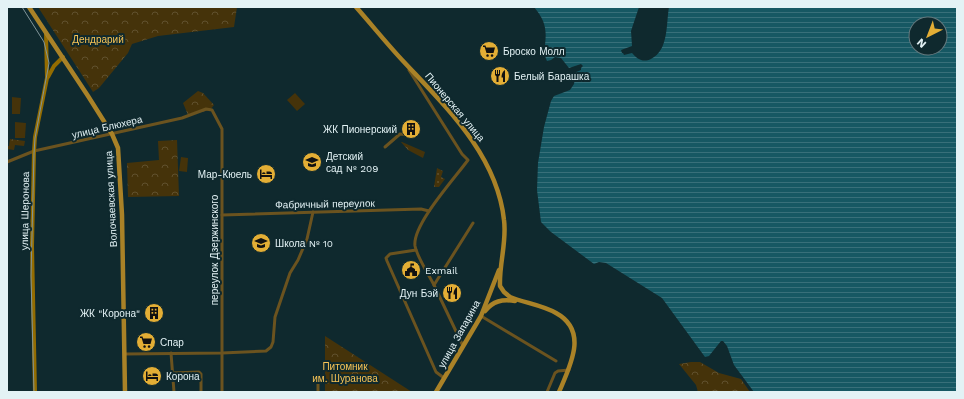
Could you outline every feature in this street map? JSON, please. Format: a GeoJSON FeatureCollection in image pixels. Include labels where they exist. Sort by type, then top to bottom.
{"type":"FeatureCollection","features":[{"type":"Feature","properties":{"kind":"main road","name":"Волочаевская улица"},"geometry":{"type":"LineString","coordinates":[[29,7],[112,134],[119,152],[122,215],[125,392]]}},
{"type":"Feature","properties":{"kind":"main road","name":"Пионерская улица"},"geometry":{"type":"LineString","coordinates":[[356,7],[430,90],[471,140],[491,172],[502,203],[505,235],[502,260]]}},
{"type":"Feature","properties":{"kind":"main road","name":"улица Шеронова"},"geometry":{"type":"LineString","coordinates":[[35,392],[32,246],[34,152],[35,137],[47,78],[46,32]]}},
{"type":"Feature","properties":{"kind":"main road"},"geometry":{"type":"LineString","coordinates":[[47,78],[54,66],[62,57]]}},
{"type":"Feature","properties":{"kind":"main road"},"geometry":{"type":"LineString","coordinates":[[502,260],[500,286],[504,292],[510,297],[556,313],[566,320],[572,328],[575,335],[575,350],[569,370],[559,392]]}},
{"type":"Feature","properties":{"kind":"main road","name":"улица Запарина"},"geometry":{"type":"LineString","coordinates":[[436,392],[481,316],[502,260]]}},
{"type":"Feature","properties":{"kind":"main road"},"geometry":{"type":"LineString","coordinates":[[481,316],[492,304],[497,301],[504,300],[531,304]]}},
{"type":"Feature","properties":{"kind":"street"},"geometry":{"type":"LineString","coordinates":[[402,60],[426,95],[432,108],[462,154],[468,160],[429,212],[415,242],[416,250],[464,346]]}},
{"type":"Feature","properties":{"kind":"street","name":"улица Блюхера"},"geometry":{"type":"LineString","coordinates":[[7,162],[34,152],[182,118],[206,110],[212,110]]}},
{"type":"Feature","properties":{"kind":"street","name":"переулок Дзержинского"},"geometry":{"type":"LineString","coordinates":[[212,110],[222,129],[222,392]]}},
{"type":"Feature","properties":{"kind":"street"},"geometry":{"type":"LineString","coordinates":[[385,147],[400,134],[413,135]]}},
{"type":"Feature","properties":{"kind":"street","name":"Фабричный переулок"},"geometry":{"type":"LineString","coordinates":[[222,215],[421,209],[429,212]]}},
{"type":"Feature","properties":{"kind":"street"},"geometry":{"type":"LineString","coordinates":[[125,354],[266,351],[271,347],[273,342],[275,317],[290,273],[305,244],[313,212]]}},
{"type":"Feature","properties":{"kind":"street"},"geometry":{"type":"LineString","coordinates":[[434,285],[473,223]]}},
{"type":"Feature","properties":{"kind":"street"},"geometry":{"type":"LineString","coordinates":[[416,250],[390,254],[386,258],[436,372],[444,378]]}},
{"type":"Feature","properties":{"kind":"street"},"geometry":{"type":"LineString","coordinates":[[481,316],[556,361]]}},
{"type":"Feature","properties":{"kind":"street"},"geometry":{"type":"LineString","coordinates":[[171,354],[174,392]]}},
{"type":"Feature","properties":{"kind":"street"},"geometry":{"type":"LineString","coordinates":[[547,392],[556,373],[558,371],[569,370]]}},
{"type":"Feature","properties":{"kind":"street"},"geometry":{"type":"LineString","coordinates":[[172,374],[199,372],[201,374],[201,392]]}},
{"type":"Feature","properties":{"kind":"street"},"geometry":{"type":"LineString","coordinates":[[318,376],[318,392]]}},
{"type":"Feature","properties":{"kind":"green space","name":"Дендрарий"},"geometry":{"type":"Polygon","coordinates":[[[38,7],[237,7],[234,27],[158,36],[132,44],[128,53],[99,88],[93,92],[38,7]]]}},
{"type":"Feature","properties":{"kind":"green space"},"geometry":{"type":"Polygon","coordinates":[[[198,91],[203,93],[214,105],[210,110],[188,115],[183,103],[198,91]]]}},
{"type":"Feature","properties":{"kind":"green space"},"geometry":{"type":"Polygon","coordinates":[[[295,93],[305,104],[297,111],[287,100],[295,93]]]}},
{"type":"Feature","properties":{"kind":"green space"},"geometry":{"type":"Polygon","coordinates":[[[12,97],[21,98],[20,114],[12,114],[12,97]]]}},
{"type":"Feature","properties":{"kind":"green space"},"geometry":{"type":"Polygon","coordinates":[[[15,122],[26,123],[25,138],[15,138],[15,122]]]}},
{"type":"Feature","properties":{"kind":"green space"},"geometry":{"type":"Polygon","coordinates":[[[10,139],[25,141],[24,146],[15,145],[14,150],[7,149],[10,139]]]}},
{"type":"Feature","properties":{"kind":"green space"},"geometry":{"type":"Polygon","coordinates":[[[177,140],[179,196],[128,197],[127,163],[159,160],[158,141],[177,140]]]}},
{"type":"Feature","properties":{"kind":"green space"},"geometry":{"type":"Polygon","coordinates":[[[401,142],[425,152],[423,158],[408,150],[401,142]]]}},
{"type":"Feature","properties":{"kind":"green space"},"geometry":{"type":"Polygon","coordinates":[[[181,157],[188,158],[187,172],[179,171],[181,157]]]}},
{"type":"Feature","properties":{"kind":"green space"},"geometry":{"type":"Polygon","coordinates":[[[437,168],[443,171],[441,177],[445,179],[439,187],[434,187],[437,168]]]}},
{"type":"Feature","properties":{"kind":"green space","name":"Питомник им. Шуранова"},"geometry":{"type":"Polygon","coordinates":[[[325,336],[412,392],[325,392],[325,336]]]}},
{"type":"Feature","properties":{"kind":"green space"},"geometry":{"type":"Polygon","coordinates":[[[700,362],[719,373],[741,379],[750,392],[698,392],[696,385],[679,364],[700,362]]]}},
{"type":"Feature","properties":{"kind":"water"},"geometry":{"type":"Polygon","coordinates":[[[534,7],[639,7],[631,31],[632,46],[621,50],[624,55],[632,53],[638,59],[645,61],[657,55],[664,43],[669,7],[957,7],[957,392],[754,392],[734,365],[727,346],[723,341],[721,341],[709,356],[705,357],[662,298],[606,263],[599,262],[594,264],[551,232],[541,222],[537,190],[538,163],[544,127],[551,101],[554,96],[570,90],[574,84],[574,73],[581,70],[583,66],[581,64],[569,68],[561,58],[555,57],[547,61],[545,57],[546,34],[543,21],[534,7]]]}},
{"type":"Feature","properties":{"kind":"tram line"},"geometry":{"type":"LineString","coordinates":[[22,7],[44,42],[49,63],[35,138],[34,153],[31,276],[34,392]]}},
{"type":"Feature","properties":{"kind":"place","name":"Броско Молл"},"geometry":{"type":"Point","coordinates":[489,51]}},
{"type":"Feature","properties":{"kind":"place","name":"Белый Барашка"},"geometry":{"type":"Point","coordinates":[500,76]}},
{"type":"Feature","properties":{"kind":"place","name":"ЖК Пионерский"},"geometry":{"type":"Point","coordinates":[411,129]}},
{"type":"Feature","properties":{"kind":"place","name":"Детский сад № 209"},"geometry":{"type":"Point","coordinates":[312,162]}},
{"type":"Feature","properties":{"kind":"place","name":"Мар-Кюель"},"geometry":{"type":"Point","coordinates":[266,174]}},
{"type":"Feature","properties":{"kind":"place","name":"Школа № 10"},"geometry":{"type":"Point","coordinates":[261,243]}},
{"type":"Feature","properties":{"kind":"place","name":"Exmail"},"geometry":{"type":"Point","coordinates":[411,270]}},
{"type":"Feature","properties":{"kind":"place","name":"Дун Бэй"},"geometry":{"type":"Point","coordinates":[452,293]}},
{"type":"Feature","properties":{"kind":"place","name":"ЖК \"Корона\""},"geometry":{"type":"Point","coordinates":[154,313]}},
{"type":"Feature","properties":{"kind":"place","name":"Спар"},"geometry":{"type":"Point","coordinates":[146,342]}},
{"type":"Feature","properties":{"kind":"place","name":"Корона"},"geometry":{"type":"Point","coordinates":[152,376]}}]}
